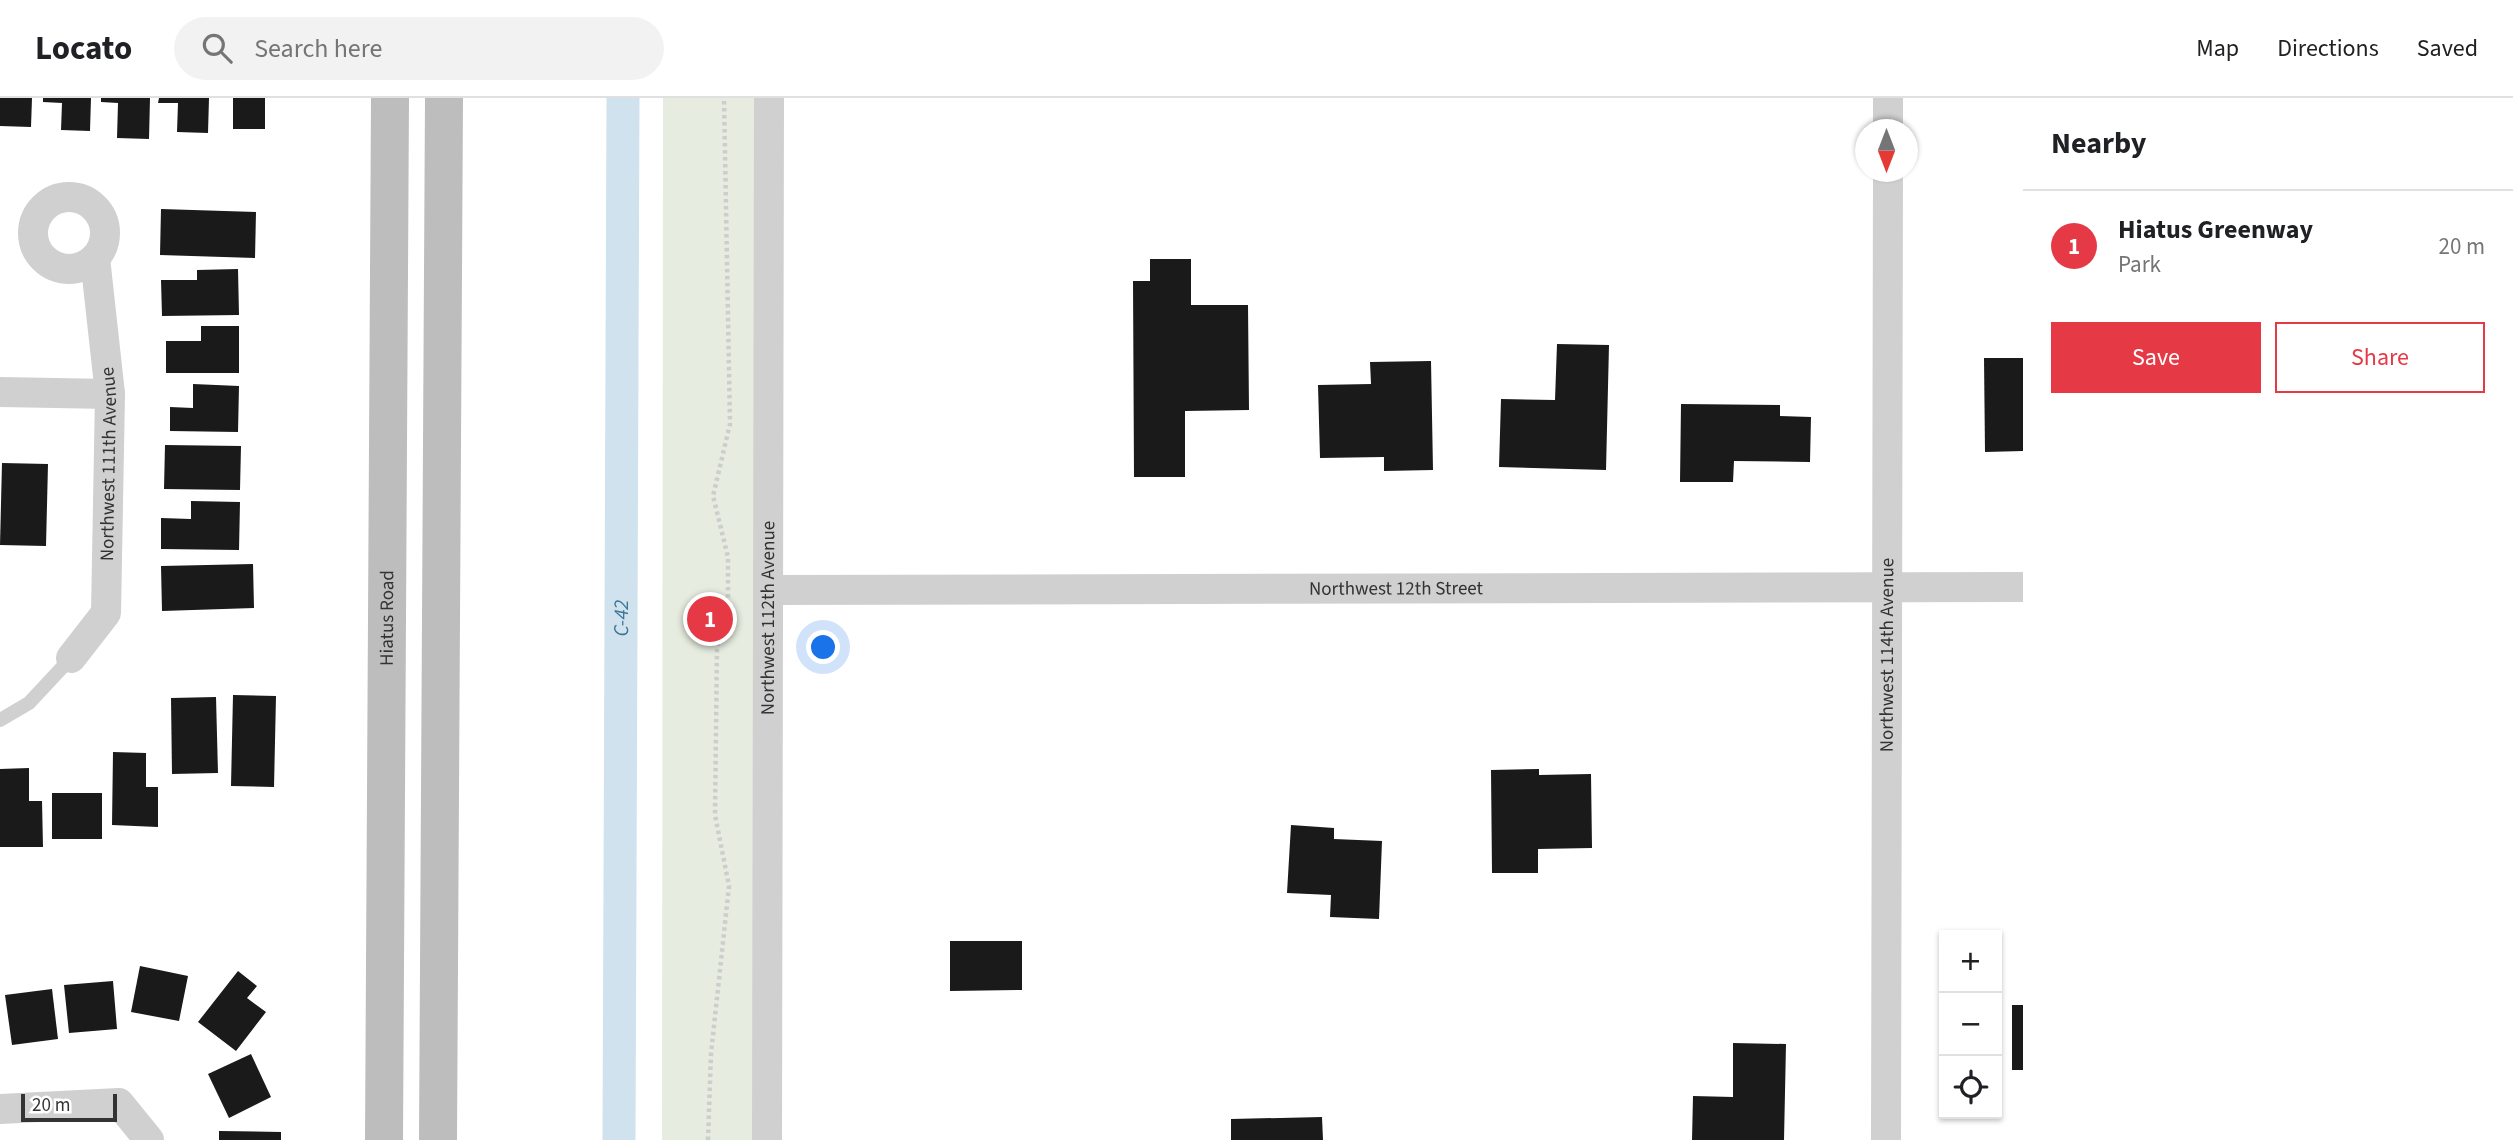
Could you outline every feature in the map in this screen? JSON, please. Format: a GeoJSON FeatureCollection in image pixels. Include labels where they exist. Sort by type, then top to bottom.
{"type":"FeatureCollection","features":[{"type":"Feature","properties":{"kind":"main road","name":"Hiatus Road"},"geometry":{"type":"LineString","coordinates":[[384,1140],[390,98]]}},
{"type":"Feature","properties":{"kind":"main road"},"geometry":{"type":"LineString","coordinates":[[438,1140],[444,98]]}},
{"type":"Feature","properties":{"kind":"street","name":"Northwest 112th Avenue"},"geometry":{"type":"LineString","coordinates":[[767,1140],[769,98]]}},
{"type":"Feature","properties":{"kind":"street"},"geometry":{"type":"LineString","coordinates":[[1888,98],[1888,119]]}},
{"type":"Feature","properties":{"kind":"street","name":"Northwest 114th Avenue"},"geometry":{"type":"LineString","coordinates":[[1886,1140],[1888,182]]}},
{"type":"Feature","properties":{"kind":"street","name":"Northwest 111th Avenue"},"geometry":{"type":"LineString","coordinates":[[71,658],[106,613],[110,394],[95,258]]}},
{"type":"Feature","properties":{"kind":"street"},"geometry":{"type":"LineString","coordinates":[[0,392],[110,394]]}},
{"type":"Feature","properties":{"kind":"street","name":"Northwest 12th Street"},"geometry":{"type":"LineString","coordinates":[[768,590],[2023,587]]}},
{"type":"Feature","properties":{"kind":"street"},"geometry":{"type":"LineString","coordinates":[[0,1109],[119,1103],[149,1140]]}},
{"type":"Feature","properties":{"kind":"lane"},"geometry":{"type":"LineString","coordinates":[[0,720],[29,703],[71,658]]}},
{"type":"Feature","properties":{"kind":"path"},"geometry":{"type":"LineString","coordinates":[[708,1140],[711,1054],[729,886],[715,815],[717,648],[728,598],[728,557],[713,496],[730,424],[724,98]]}},
{"type":"Feature","properties":{"kind":"shaded area"},"geometry":{"type":"Polygon","coordinates":[[[663,98],[757,98],[757,1140],[662,1140],[663,98]]]}},
{"type":"Feature","properties":{"kind":"building"},"geometry":{"type":"Polygon","coordinates":[[[0,98],[32,98],[31,127],[0,126],[0,98]]]}},
{"type":"Feature","properties":{"kind":"building"},"geometry":{"type":"Polygon","coordinates":[[[43,98],[91,98],[90,131],[61,130],[62,103],[43,102],[43,98]]]}},
{"type":"Feature","properties":{"kind":"building"},"geometry":{"type":"Polygon","coordinates":[[[101,98],[150,98],[149,139],[117,138],[118,103],[101,102],[101,98]]]}},
{"type":"Feature","properties":{"kind":"building"},"geometry":{"type":"Polygon","coordinates":[[[159,98],[209,98],[208,133],[177,132],[178,103],[158,103],[159,98]]]}},
{"type":"Feature","properties":{"kind":"building"},"geometry":{"type":"Polygon","coordinates":[[[233,98],[265,98],[265,129],[233,129],[233,98]]]}},
{"type":"Feature","properties":{"kind":"building"},"geometry":{"type":"Polygon","coordinates":[[[161,209],[256,212],[255,258],[160,255],[161,209]]]}},
{"type":"Feature","properties":{"kind":"building"},"geometry":{"type":"Polygon","coordinates":[[[1150,259],[1191,259],[1191,305],[1248,305],[1249,410],[1185,411],[1185,477],[1134,477],[1133,281],[1150,281],[1150,259]]]}},
{"type":"Feature","properties":{"kind":"building"},"geometry":{"type":"Polygon","coordinates":[[[238,269],[239,315],[162,316],[161,280],[197,280],[197,270],[238,269]]]}},
{"type":"Feature","properties":{"kind":"building"},"geometry":{"type":"Polygon","coordinates":[[[201,326],[239,326],[239,373],[166,373],[166,341],[201,341],[201,326]]]}},
{"type":"Feature","properties":{"kind":"building"},"geometry":{"type":"Polygon","coordinates":[[[1557,344],[1609,345],[1606,470],[1499,467],[1501,399],[1555,400],[1557,344]]]}},
{"type":"Feature","properties":{"kind":"building"},"geometry":{"type":"Polygon","coordinates":[[[1984,358],[2023,358],[2023,451],[1985,452],[1984,358]]]}},
{"type":"Feature","properties":{"kind":"building"},"geometry":{"type":"Polygon","coordinates":[[[1431,361],[1433,470],[1384,471],[1384,457],[1320,458],[1318,385],[1371,384],[1370,362],[1431,361]]]}},
{"type":"Feature","properties":{"kind":"building"},"geometry":{"type":"Polygon","coordinates":[[[193,384],[239,386],[238,432],[170,431],[170,407],[193,408],[193,384]]]}},
{"type":"Feature","properties":{"kind":"building"},"geometry":{"type":"Polygon","coordinates":[[[1681,404],[1780,405],[1780,416],[1811,417],[1810,462],[1734,461],[1733,482],[1680,482],[1681,404]]]}},
{"type":"Feature","properties":{"kind":"building"},"geometry":{"type":"Polygon","coordinates":[[[165,445],[241,446],[240,490],[164,489],[165,445]]]}},
{"type":"Feature","properties":{"kind":"building"},"geometry":{"type":"Polygon","coordinates":[[[2,463],[48,464],[46,546],[0,545],[2,463]]]}},
{"type":"Feature","properties":{"kind":"building"},"geometry":{"type":"Polygon","coordinates":[[[191,501],[240,502],[239,550],[161,549],[161,518],[191,519],[191,501]]]}},
{"type":"Feature","properties":{"kind":"building"},"geometry":{"type":"Polygon","coordinates":[[[253,564],[254,608],[162,611],[161,566],[253,564]]]}},
{"type":"Feature","properties":{"kind":"building"},"geometry":{"type":"Polygon","coordinates":[[[233,695],[276,696],[274,787],[231,786],[233,695]]]}},
{"type":"Feature","properties":{"kind":"building"},"geometry":{"type":"Polygon","coordinates":[[[216,697],[218,773],[172,774],[171,698],[216,697]]]}},
{"type":"Feature","properties":{"kind":"building"},"geometry":{"type":"Polygon","coordinates":[[[113,752],[146,753],[146,787],[158,787],[158,827],[112,825],[113,752]]]}},
{"type":"Feature","properties":{"kind":"building"},"geometry":{"type":"Polygon","coordinates":[[[29,768],[29,801],[42,801],[43,847],[0,847],[0,769],[29,768]]]}},
{"type":"Feature","properties":{"kind":"building"},"geometry":{"type":"Polygon","coordinates":[[[1539,769],[1539,775],[1591,774],[1592,848],[1538,849],[1538,873],[1492,873],[1491,770],[1539,769]]]}},
{"type":"Feature","properties":{"kind":"building"},"geometry":{"type":"Polygon","coordinates":[[[52,793],[102,793],[102,839],[52,839],[52,793]]]}},
{"type":"Feature","properties":{"kind":"building"},"geometry":{"type":"Polygon","coordinates":[[[1291,825],[1334,828],[1334,839],[1382,841],[1379,919],[1330,917],[1331,895],[1287,893],[1291,825]]]}},
{"type":"Feature","properties":{"kind":"building"},"geometry":{"type":"Polygon","coordinates":[[[950,941],[1022,941],[1022,990],[950,991],[950,941]]]}},
{"type":"Feature","properties":{"kind":"building"},"geometry":{"type":"Polygon","coordinates":[[[140,966],[188,976],[179,1021],[131,1012],[140,966]]]}},
{"type":"Feature","properties":{"kind":"building"},"geometry":{"type":"Polygon","coordinates":[[[238,971],[257,986],[247,998],[266,1012],[236,1051],[198,1022],[238,971]]]}},
{"type":"Feature","properties":{"kind":"building"},"geometry":{"type":"Polygon","coordinates":[[[113,981],[117,1029],[69,1033],[64,985],[113,981]]]}},
{"type":"Feature","properties":{"kind":"building"},"geometry":{"type":"Polygon","coordinates":[[[52,989],[58,1039],[12,1045],[5,995],[52,989]]]}},
{"type":"Feature","properties":{"kind":"building"},"geometry":{"type":"Polygon","coordinates":[[[2012,1005],[2023,1005],[2023,1070],[2012,1070],[2012,1005]]]}},
{"type":"Feature","properties":{"kind":"building"},"geometry":{"type":"Polygon","coordinates":[[[1733,1043],[1786,1044],[1784,1140],[1692,1140],[1693,1096],[1733,1097],[1733,1043]]]}},
{"type":"Feature","properties":{"kind":"building"},"geometry":{"type":"Polygon","coordinates":[[[251,1054],[271,1097],[229,1118],[208,1074],[251,1054]]]}},
{"type":"Feature","properties":{"kind":"building"},"geometry":{"type":"Polygon","coordinates":[[[1322,1117],[1323,1140],[1231,1140],[1231,1119],[1322,1117]]]}},
{"type":"Feature","properties":{"kind":"building"},"geometry":{"type":"Polygon","coordinates":[[[219,1131],[281,1132],[281,1140],[219,1140],[219,1131]]]}},
{"type":"Feature","properties":{"kind":"waterway","name":"C-42"},"geometry":{"type":"LineString","coordinates":[[619,1140],[623,98]]}},
{"type":"Feature","properties":{"kind":"place","name":"Hiatus Greenway"},"geometry":{"type":"Point","coordinates":[710,619]}}]}
